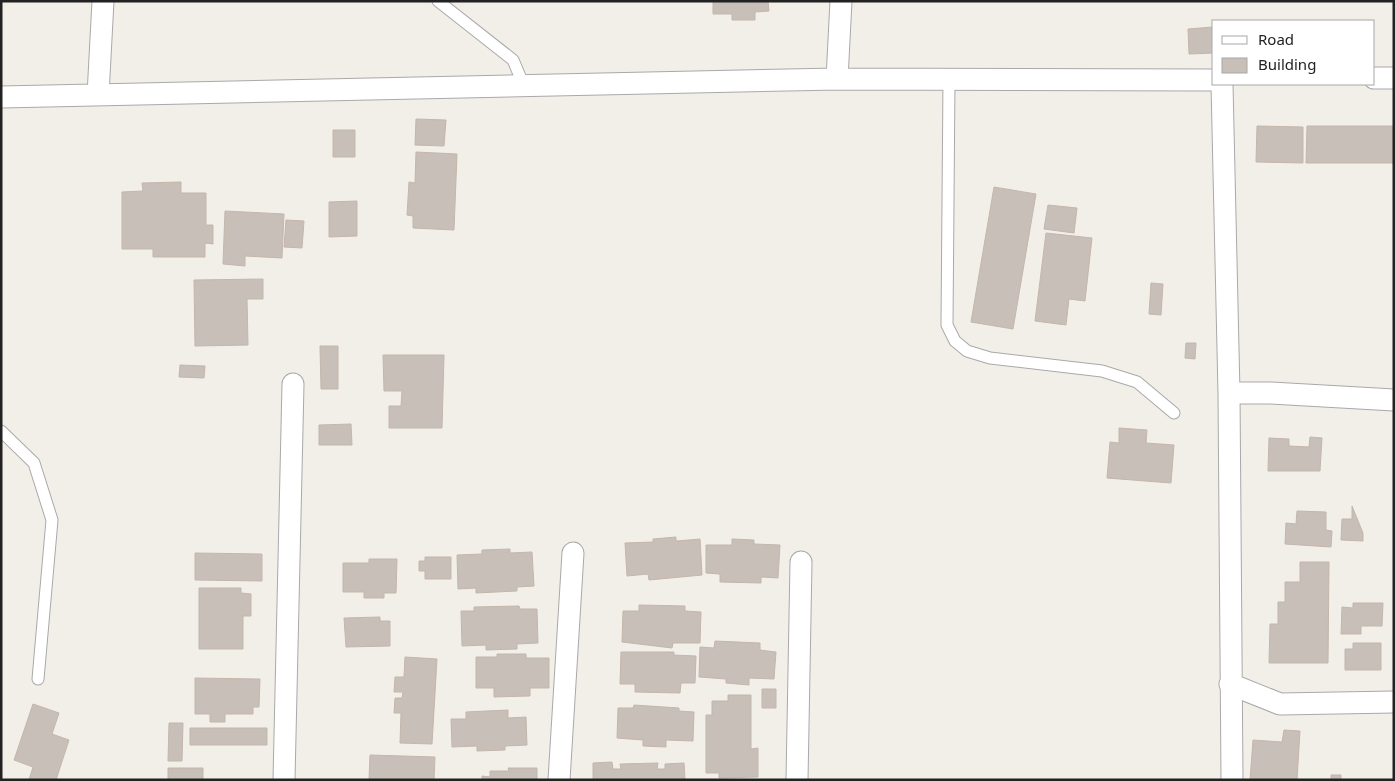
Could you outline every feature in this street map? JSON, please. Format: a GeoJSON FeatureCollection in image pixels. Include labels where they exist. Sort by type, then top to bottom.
{"type":"FeatureCollection","features":[{"type":"Feature","properties":{"kind":"street"},"geometry":{"type":"LineString","coordinates":[[98,95],[103,1]]}},
{"type":"Feature","properties":{"kind":"street"},"geometry":{"type":"LineString","coordinates":[[838,79],[841,1]]}},
{"type":"Feature","properties":{"kind":"street"},"geometry":{"type":"LineString","coordinates":[[1375,78],[1394,78]]}},
{"type":"Feature","properties":{"kind":"street"},"geometry":{"type":"LineString","coordinates":[[1,97],[838,79],[1212,80]]}},
{"type":"Feature","properties":{"kind":"street"},"geometry":{"type":"LineString","coordinates":[[1222,85],[1229,393],[1232,780]]}},
{"type":"Feature","properties":{"kind":"street"},"geometry":{"type":"LineString","coordinates":[[284,780],[293,384]]}},
{"type":"Feature","properties":{"kind":"street"},"geometry":{"type":"LineString","coordinates":[[1229,393],[1271,393],[1394,400]]}},
{"type":"Feature","properties":{"kind":"street"},"geometry":{"type":"LineString","coordinates":[[559,780],[573,553]]}},
{"type":"Feature","properties":{"kind":"street"},"geometry":{"type":"LineString","coordinates":[[797,780],[801,562]]}},
{"type":"Feature","properties":{"kind":"street"},"geometry":{"type":"LineString","coordinates":[[1230,684],[1280,704],[1394,702]]}},
{"type":"Feature","properties":{"kind":"lane"},"geometry":{"type":"LineString","coordinates":[[438,1],[513,60],[524,86]]}},
{"type":"Feature","properties":{"kind":"lane"},"geometry":{"type":"LineString","coordinates":[[949,79],[947,325],[955,341],[967,351],[990,358],[1102,371],[1137,382],[1174,413]]}},
{"type":"Feature","properties":{"kind":"lane"},"geometry":{"type":"LineString","coordinates":[[1,431],[34,463],[52,520],[38,679]]}},
{"type":"Feature","properties":{"kind":"building"},"geometry":{"type":"Polygon","coordinates":[[[713,1],[768,1],[769,11],[755,12],[755,20],[732,20],[732,14],[713,14],[713,1]]]}},
{"type":"Feature","properties":{"kind":"building"},"geometry":{"type":"Polygon","coordinates":[[[1212,27],[1212,53],[1189,54],[1188,29],[1212,27]]]}},
{"type":"Feature","properties":{"kind":"building"},"geometry":{"type":"Polygon","coordinates":[[[416,119],[446,120],[444,146],[415,145],[416,119]]]}},
{"type":"Feature","properties":{"kind":"building"},"geometry":{"type":"Polygon","coordinates":[[[1257,126],[1303,127],[1303,163],[1256,162],[1257,126]]]}},
{"type":"Feature","properties":{"kind":"building"},"geometry":{"type":"Polygon","coordinates":[[[1307,126],[1393,126],[1393,163],[1306,163],[1307,126]]]}},
{"type":"Feature","properties":{"kind":"building"},"geometry":{"type":"Polygon","coordinates":[[[333,130],[355,130],[355,157],[333,157],[333,130]]]}},
{"type":"Feature","properties":{"kind":"building"},"geometry":{"type":"Polygon","coordinates":[[[416,152],[457,154],[454,230],[413,228],[413,216],[407,215],[409,182],[415,183],[416,152]]]}},
{"type":"Feature","properties":{"kind":"building"},"geometry":{"type":"Polygon","coordinates":[[[181,182],[181,193],[206,193],[206,225],[213,225],[213,244],[205,243],[205,257],[153,257],[153,249],[122,249],[122,192],[143,191],[142,183],[181,182]]]}},
{"type":"Feature","properties":{"kind":"building"},"geometry":{"type":"Polygon","coordinates":[[[994,187],[1036,194],[1013,329],[971,322],[994,187]]]}},
{"type":"Feature","properties":{"kind":"building"},"geometry":{"type":"Polygon","coordinates":[[[357,201],[357,236],[329,237],[329,202],[357,201]]]}},
{"type":"Feature","properties":{"kind":"building"},"geometry":{"type":"Polygon","coordinates":[[[1048,205],[1077,208],[1074,233],[1044,229],[1048,205]]]}},
{"type":"Feature","properties":{"kind":"building"},"geometry":{"type":"Polygon","coordinates":[[[225,211],[284,214],[282,258],[245,256],[245,266],[223,264],[225,211]]]}},
{"type":"Feature","properties":{"kind":"building"},"geometry":{"type":"Polygon","coordinates":[[[286,220],[304,221],[302,248],[284,247],[286,220]]]}},
{"type":"Feature","properties":{"kind":"building"},"geometry":{"type":"Polygon","coordinates":[[[1046,233],[1092,238],[1085,301],[1069,299],[1066,325],[1035,321],[1046,233]]]}},
{"type":"Feature","properties":{"kind":"building"},"geometry":{"type":"Polygon","coordinates":[[[263,279],[263,299],[247,299],[248,345],[195,346],[194,280],[263,279]]]}},
{"type":"Feature","properties":{"kind":"building"},"geometry":{"type":"Polygon","coordinates":[[[1151,283],[1163,284],[1161,315],[1149,314],[1151,283]]]}},
{"type":"Feature","properties":{"kind":"building"},"geometry":{"type":"Polygon","coordinates":[[[1186,343],[1196,343],[1195,359],[1185,358],[1186,343]]]}},
{"type":"Feature","properties":{"kind":"building"},"geometry":{"type":"Polygon","coordinates":[[[320,346],[338,346],[338,389],[321,389],[320,346]]]}},
{"type":"Feature","properties":{"kind":"building"},"geometry":{"type":"Polygon","coordinates":[[[383,355],[444,355],[442,428],[389,428],[389,406],[401,406],[402,391],[384,391],[383,355]]]}},
{"type":"Feature","properties":{"kind":"building"},"geometry":{"type":"Polygon","coordinates":[[[180,365],[205,366],[204,378],[179,377],[180,365]]]}},
{"type":"Feature","properties":{"kind":"building"},"geometry":{"type":"Polygon","coordinates":[[[351,424],[352,445],[319,445],[319,425],[351,424]]]}},
{"type":"Feature","properties":{"kind":"building"},"geometry":{"type":"Polygon","coordinates":[[[1119,428],[1147,430],[1146,443],[1174,445],[1171,483],[1107,478],[1110,442],[1119,443],[1119,428]]]}},
{"type":"Feature","properties":{"kind":"building"},"geometry":{"type":"Polygon","coordinates":[[[1310,437],[1322,438],[1320,471],[1268,471],[1269,438],[1289,439],[1289,446],[1309,447],[1310,437]]]}},
{"type":"Feature","properties":{"kind":"building"},"geometry":{"type":"Polygon","coordinates":[[[1352,506],[1363,533],[1363,541],[1341,540],[1342,519],[1352,519],[1352,506]]]}},
{"type":"Feature","properties":{"kind":"building"},"geometry":{"type":"Polygon","coordinates":[[[1297,511],[1326,512],[1326,530],[1332,531],[1331,547],[1285,544],[1286,523],[1296,524],[1297,511]]]}},
{"type":"Feature","properties":{"kind":"building"},"geometry":{"type":"Polygon","coordinates":[[[676,537],[676,541],[700,539],[702,575],[649,580],[648,574],[627,576],[625,543],[653,542],[653,539],[676,537]]]}},
{"type":"Feature","properties":{"kind":"building"},"geometry":{"type":"Polygon","coordinates":[[[732,539],[754,540],[754,544],[780,545],[778,578],[761,577],[761,583],[720,582],[720,574],[706,573],[706,545],[732,545],[732,539]]]}},
{"type":"Feature","properties":{"kind":"building"},"geometry":{"type":"Polygon","coordinates":[[[510,549],[510,553],[532,552],[534,586],[517,587],[517,591],[476,593],[476,588],[458,589],[457,555],[482,554],[482,550],[510,549]]]}},
{"type":"Feature","properties":{"kind":"building"},"geometry":{"type":"Polygon","coordinates":[[[195,553],[262,554],[262,581],[195,580],[195,553]]]}},
{"type":"Feature","properties":{"kind":"building"},"geometry":{"type":"Polygon","coordinates":[[[425,557],[451,557],[451,579],[425,579],[425,571],[419,571],[419,561],[425,561],[425,557]]]}},
{"type":"Feature","properties":{"kind":"building"},"geometry":{"type":"Polygon","coordinates":[[[369,559],[397,559],[396,593],[384,593],[384,598],[364,598],[364,592],[343,592],[343,563],[369,563],[369,559]]]}},
{"type":"Feature","properties":{"kind":"building"},"geometry":{"type":"Polygon","coordinates":[[[1300,562],[1329,562],[1328,663],[1269,663],[1270,624],[1278,624],[1278,602],[1285,602],[1285,582],[1300,582],[1300,562]]]}},
{"type":"Feature","properties":{"kind":"building"},"geometry":{"type":"Polygon","coordinates":[[[199,588],[241,588],[241,593],[251,594],[251,616],[243,616],[243,649],[199,649],[199,588]]]}},
{"type":"Feature","properties":{"kind":"building"},"geometry":{"type":"Polygon","coordinates":[[[1353,603],[1383,603],[1382,626],[1361,626],[1361,634],[1341,634],[1342,607],[1353,608],[1353,603]]]}},
{"type":"Feature","properties":{"kind":"building"},"geometry":{"type":"Polygon","coordinates":[[[639,605],[685,606],[685,611],[701,612],[700,643],[673,643],[672,648],[622,642],[623,611],[639,611],[639,605]]]}},
{"type":"Feature","properties":{"kind":"building"},"geometry":{"type":"Polygon","coordinates":[[[519,606],[520,609],[537,609],[538,643],[517,644],[517,649],[486,650],[486,645],[462,646],[461,611],[474,611],[474,607],[519,606]]]}},
{"type":"Feature","properties":{"kind":"building"},"geometry":{"type":"Polygon","coordinates":[[[380,617],[380,621],[390,621],[390,646],[346,647],[344,618],[380,617]]]}},
{"type":"Feature","properties":{"kind":"building"},"geometry":{"type":"Polygon","coordinates":[[[715,641],[760,643],[760,650],[776,652],[774,679],[749,678],[749,685],[726,683],[726,679],[699,677],[700,647],[714,648],[715,641]]]}},
{"type":"Feature","properties":{"kind":"building"},"geometry":{"type":"Polygon","coordinates":[[[1353,643],[1381,643],[1381,670],[1345,670],[1345,649],[1353,649],[1353,643]]]}},
{"type":"Feature","properties":{"kind":"building"},"geometry":{"type":"Polygon","coordinates":[[[621,652],[674,652],[674,655],[696,656],[695,683],[681,683],[680,693],[635,692],[635,684],[620,684],[621,652]]]}},
{"type":"Feature","properties":{"kind":"building"},"geometry":{"type":"Polygon","coordinates":[[[497,654],[526,654],[526,658],[549,658],[549,688],[530,688],[530,696],[494,697],[494,688],[476,688],[476,657],[497,657],[497,654]]]}},
{"type":"Feature","properties":{"kind":"building"},"geometry":{"type":"Polygon","coordinates":[[[405,657],[437,659],[432,744],[400,743],[401,713],[394,713],[395,698],[402,698],[403,692],[394,692],[395,677],[404,677],[405,657]]]}},
{"type":"Feature","properties":{"kind":"building"},"geometry":{"type":"Polygon","coordinates":[[[195,678],[260,679],[259,707],[253,707],[253,714],[225,714],[225,722],[210,722],[210,714],[195,714],[195,678]]]}},
{"type":"Feature","properties":{"kind":"building"},"geometry":{"type":"Polygon","coordinates":[[[762,689],[776,689],[776,708],[762,708],[762,689]]]}},
{"type":"Feature","properties":{"kind":"building"},"geometry":{"type":"Polygon","coordinates":[[[728,695],[751,695],[751,749],[758,748],[758,777],[719,778],[719,773],[706,773],[706,715],[712,715],[712,701],[728,701],[728,695]]]}},
{"type":"Feature","properties":{"kind":"building"},"geometry":{"type":"Polygon","coordinates":[[[33,704],[59,713],[52,734],[69,740],[56,780],[29,780],[33,767],[14,760],[33,704]]]}},
{"type":"Feature","properties":{"kind":"building"},"geometry":{"type":"Polygon","coordinates":[[[634,705],[679,708],[679,711],[694,712],[693,741],[666,740],[666,747],[643,746],[643,740],[617,738],[618,708],[633,708],[634,705]]]}},
{"type":"Feature","properties":{"kind":"building"},"geometry":{"type":"Polygon","coordinates":[[[508,710],[508,718],[526,717],[527,745],[505,746],[505,750],[477,751],[477,746],[452,747],[451,719],[466,719],[466,712],[508,710]]]}},
{"type":"Feature","properties":{"kind":"building"},"geometry":{"type":"Polygon","coordinates":[[[169,723],[183,723],[182,761],[168,761],[169,723]]]}},
{"type":"Feature","properties":{"kind":"building"},"geometry":{"type":"Polygon","coordinates":[[[190,728],[267,728],[267,745],[190,745],[190,728]]]}},
{"type":"Feature","properties":{"kind":"building"},"geometry":{"type":"Polygon","coordinates":[[[1284,730],[1300,731],[1297,780],[1250,780],[1253,740],[1282,742],[1284,730]]]}},
{"type":"Feature","properties":{"kind":"building"},"geometry":{"type":"Polygon","coordinates":[[[370,755],[435,757],[434,780],[369,780],[370,755]]]}},
{"type":"Feature","properties":{"kind":"building"},"geometry":{"type":"Polygon","coordinates":[[[612,762],[613,769],[621,769],[620,764],[658,763],[657,769],[665,769],[665,764],[684,763],[685,780],[593,780],[593,763],[612,762]]]}},
{"type":"Feature","properties":{"kind":"building"},"geometry":{"type":"Polygon","coordinates":[[[168,768],[203,768],[203,780],[168,780],[168,768]]]}},
{"type":"Feature","properties":{"kind":"building"},"geometry":{"type":"Polygon","coordinates":[[[508,768],[537,768],[537,780],[482,780],[482,776],[490,777],[490,771],[509,771],[508,768]]]}},
{"type":"Feature","properties":{"kind":"building"},"geometry":{"type":"Polygon","coordinates":[[[1331,775],[1341,775],[1341,780],[1331,780],[1331,775]]]}}]}
